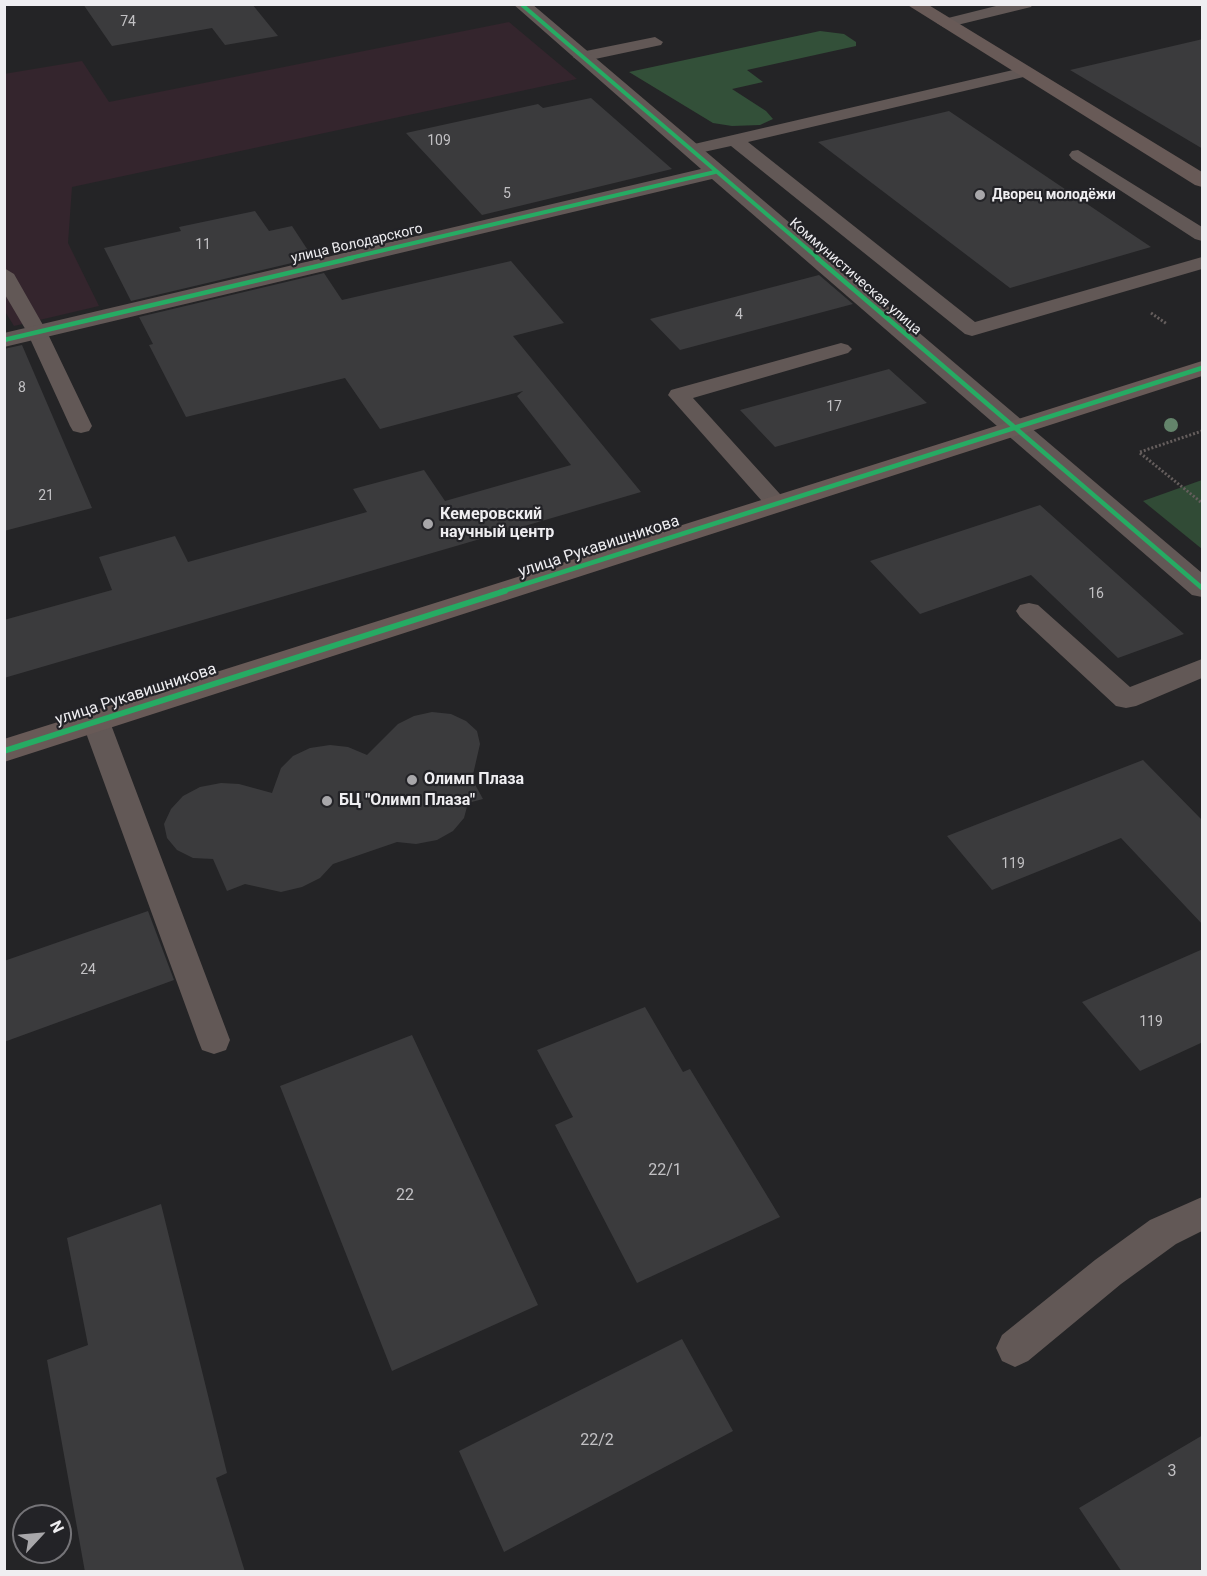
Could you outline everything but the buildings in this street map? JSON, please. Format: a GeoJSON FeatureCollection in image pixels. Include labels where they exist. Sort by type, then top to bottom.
{"type":"FeatureCollection","features":[{"type":"Feature","properties":{"kind":"street","name":"Коммунистическая улица"},"geometry":{"type":"LineString","coordinates":[[521,4],[1013,429],[1203,588]]}},
{"type":"Feature","properties":{"kind":"street"},"geometry":{"type":"LineString","coordinates":[[914,4],[1203,181]]}},
{"type":"Feature","properties":{"kind":"street","name":"улица Володарского"},"geometry":{"type":"LineString","coordinates":[[4,340],[715,172]]}},
{"type":"Feature","properties":{"kind":"street","name":"улица Рукавишникова"},"geometry":{"type":"LineString","coordinates":[[4,751],[1203,368]]}},
{"type":"Feature","properties":{"kind":"lane"},"geometry":{"type":"LineString","coordinates":[[945,23],[1026,4]]}},
{"type":"Feature","properties":{"kind":"lane"},"geometry":{"type":"LineString","coordinates":[[581,57],[655,42]]}},
{"type":"Feature","properties":{"kind":"lane"},"geometry":{"type":"LineString","coordinates":[[690,150],[1026,72]]}},
{"type":"Feature","properties":{"kind":"lane"},"geometry":{"type":"LineString","coordinates":[[735,140],[972,330],[1203,263]]}},
{"type":"Feature","properties":{"kind":"lane"},"geometry":{"type":"LineString","coordinates":[[1078,155],[1203,235]]}},
{"type":"Feature","properties":{"kind":"lane"},"geometry":{"type":"LineString","coordinates":[[4,274],[37,332],[81,426]]}},
{"type":"Feature","properties":{"kind":"lane"},"geometry":{"type":"LineString","coordinates":[[777,504],[679,395],[842,349]]}},
{"type":"Feature","properties":{"kind":"lane"},"geometry":{"type":"LineString","coordinates":[[1029,611],[1126,699],[1203,668]]}},
{"type":"Feature","properties":{"kind":"lane"},"geometry":{"type":"LineString","coordinates":[[96,722],[214,1040]]}},
{"type":"Feature","properties":{"kind":"lane"},"geometry":{"type":"LineString","coordinates":[[1015,1348],[1144,1245],[1163,1232],[1203,1213]]}},
{"type":"Feature","properties":{"kind":"path"},"geometry":{"type":"LineString","coordinates":[[1203,431],[1140,453],[1203,502]]}},
{"type":"Feature","properties":{"kind":"shaded area"},"geometry":{"type":"Polygon","coordinates":[[[509,22],[577,79],[72,187],[68,243],[99,306],[14,326],[4,310],[4,74],[82,61],[109,102],[509,22]]]}},
{"type":"Feature","properties":{"kind":"green space"},"geometry":{"type":"Polygon","coordinates":[[[820,31],[844,34],[856,42],[856,46],[747,70],[763,82],[732,89],[766,111],[773,119],[760,125],[732,126],[713,123],[629,72],[820,31]]]}},
{"type":"Feature","properties":{"kind":"green space"},"geometry":{"type":"Polygon","coordinates":[[[1202,480],[1202,549],[1143,501],[1202,480]]]}},
{"type":"Feature","properties":{"kind":"cycle path"},"geometry":{"type":"LineString","coordinates":[[521,4],[1202,588]]}},
{"type":"Feature","properties":{"kind":"cycle path"},"geometry":{"type":"LineString","coordinates":[[4,340],[715,172]]}},
{"type":"Feature","properties":{"kind":"cycle path"},"geometry":{"type":"LineString","coordinates":[[4,751],[1202,368]]}},
{"type":"Feature","properties":{"kind":"place","name":"Дворец молодёжи"},"geometry":{"type":"Point","coordinates":[980,195]}},
{"type":"Feature","properties":{"kind":"place","name":"Кемеровский научный центр"},"geometry":{"type":"Point","coordinates":[428,524]}},
{"type":"Feature","properties":{"kind":"place","name":"Олимп Плаза"},"geometry":{"type":"Point","coordinates":[412,780]}},
{"type":"Feature","properties":{"kind":"place","name":"БЦ \"Олимп Плаза\""},"geometry":{"type":"Point","coordinates":[327,801]}}]}
